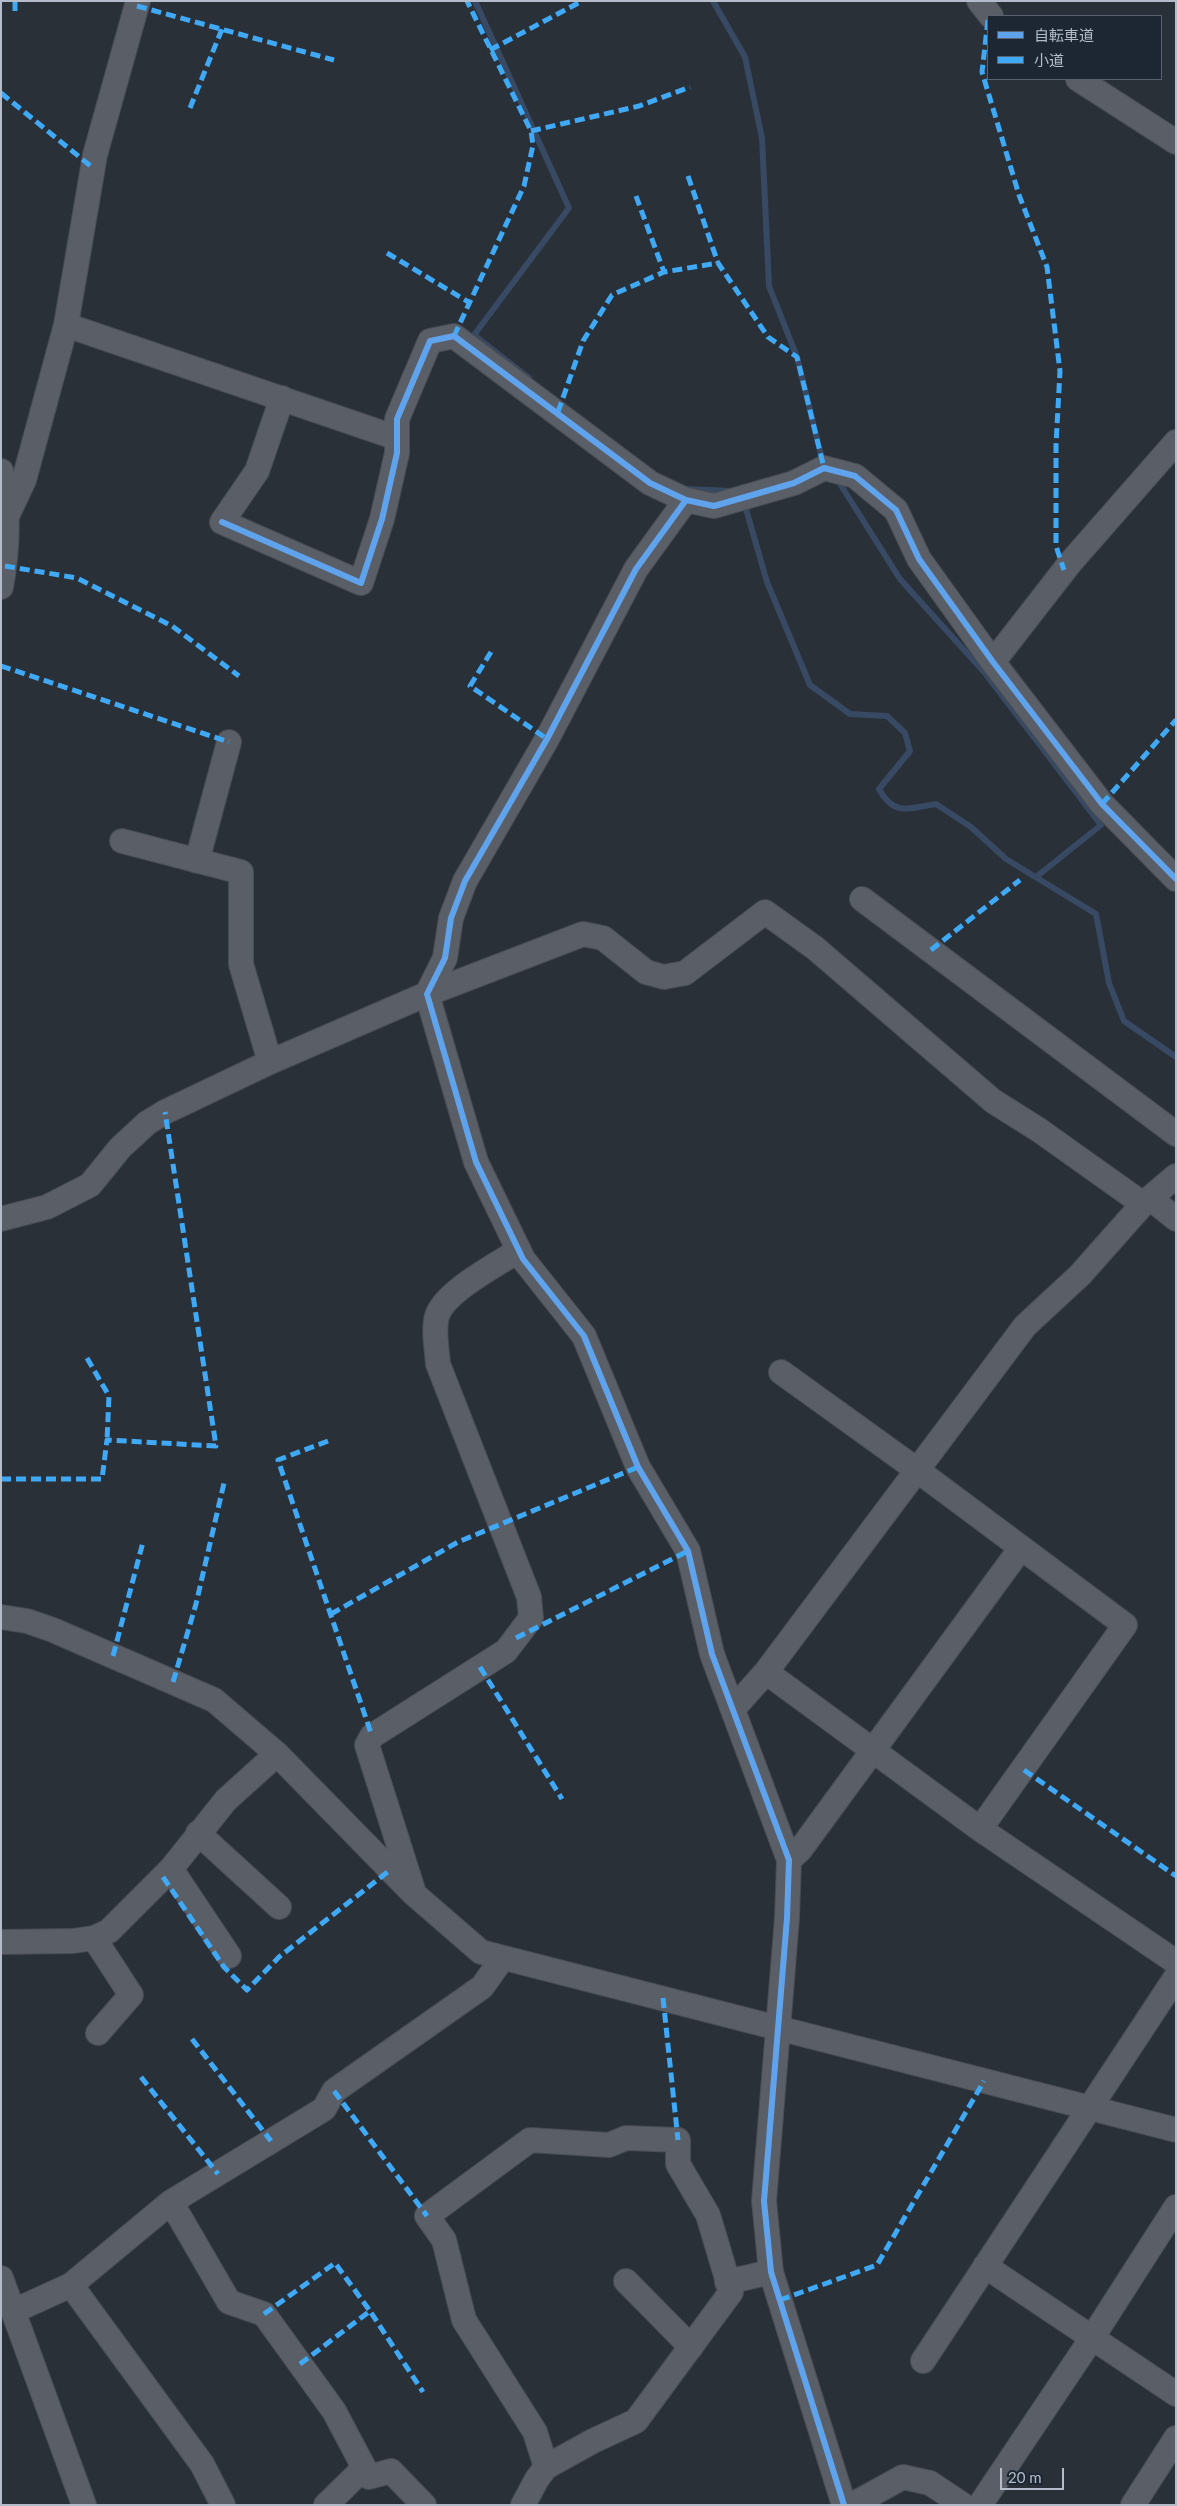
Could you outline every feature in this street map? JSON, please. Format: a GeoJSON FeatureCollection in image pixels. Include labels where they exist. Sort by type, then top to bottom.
{"type":"FeatureCollection","features":[{"type":"Feature","properties":{"kind":"street"},"geometry":{"type":"LineString","coordinates":[[8,514],[24,480],[66,324],[95,155],[138,1]]}},
{"type":"Feature","properties":{"kind":"street"},"geometry":{"type":"LineString","coordinates":[[1080,80],[1176,142]]}},
{"type":"Feature","properties":{"kind":"street"},"geometry":{"type":"LineString","coordinates":[[66,324],[397,438]]}},
{"type":"Feature","properties":{"kind":"street"},"geometry":{"type":"LineString","coordinates":[[282,398],[257,471],[222,522],[361,583],[382,519],[397,452],[397,419],[430,341],[454,336],[650,483],[686,500],[714,506],[794,483],[824,468],[854,476],[896,510],[919,559],[993,662],[1102,804],[1176,879]]}},
{"type":"Feature","properties":{"kind":"street"},"geometry":{"type":"LineString","coordinates":[[993,662],[1070,563],[1176,442]]}},
{"type":"Feature","properties":{"kind":"street"},"geometry":{"type":"LineString","coordinates":[[1,587],[8,550],[8,514],[2,481]]}},
{"type":"Feature","properties":{"kind":"street"},"geometry":{"type":"LineString","coordinates":[[686,500],[636,569],[547,739],[465,881],[451,918],[445,958],[427,994],[476,1162],[523,1259],[584,1336],[638,1467],[688,1551],[712,1654],[789,1860],[787,1918],[764,2201],[771,2272],[844,2505]]}},
{"type":"Feature","properties":{"kind":"street"},"geometry":{"type":"LineString","coordinates":[[197,860],[229,742]]}},
{"type":"Feature","properties":{"kind":"street"},"geometry":{"type":"LineString","coordinates":[[122,841],[241,872],[241,964],[270,1062]]}},
{"type":"Feature","properties":{"kind":"street"},"geometry":{"type":"LineString","coordinates":[[862,899],[1176,1134]]}},
{"type":"Feature","properties":{"kind":"street"},"geometry":{"type":"LineString","coordinates":[[1,1219],[47,1207],[90,1185],[120,1148],[147,1123],[270,1062],[427,994],[583,934],[603,938],[646,972],[664,976],[685,973],[765,912],[815,948],[993,1101],[1176,1219]]}},
{"type":"Feature","properties":{"kind":"street"},"geometry":{"type":"LineString","coordinates":[[733,1709],[766,1672],[1025,1326],[1080,1274],[1146,1201],[1176,1176]]}},
{"type":"Feature","properties":{"kind":"street"},"geometry":{"type":"LineString","coordinates":[[414,1894],[366,1745],[372,1736],[506,1651],[531,1618],[529,1597],[438,1364],[436,1338],[437,1316],[447,1301],[462,1288],[518,1250]]}},
{"type":"Feature","properties":{"kind":"street"},"geometry":{"type":"LineString","coordinates":[[781,1372],[917,1470],[1125,1625],[980,1830]]}},
{"type":"Feature","properties":{"kind":"street"},"geometry":{"type":"LineString","coordinates":[[789,1860],[800,1850],[1021,1548]]}},
{"type":"Feature","properties":{"kind":"street"},"geometry":{"type":"LineString","coordinates":[[1,1617],[28,1621],[53,1630],[214,1700],[277,1754],[414,1894],[481,1952],[502,1959],[604,1983],[1176,2130]]}},
{"type":"Feature","properties":{"kind":"street"},"geometry":{"type":"LineString","coordinates":[[766,1672],[980,1830],[1176,1962]]}},
{"type":"Feature","properties":{"kind":"street"},"geometry":{"type":"LineString","coordinates":[[1,1942],[94,1938],[109,1931],[170,1869],[226,1800],[277,1754]]}},
{"type":"Feature","properties":{"kind":"street"},"geometry":{"type":"LineString","coordinates":[[198,1833],[279,1907]]}},
{"type":"Feature","properties":{"kind":"street"},"geometry":{"type":"LineString","coordinates":[[170,1869],[229,1956]]}},
{"type":"Feature","properties":{"kind":"street"},"geometry":{"type":"LineString","coordinates":[[94,1938],[131,1995],[98,2033]]}},
{"type":"Feature","properties":{"kind":"street"},"geometry":{"type":"LineString","coordinates":[[14,2311],[71,2285],[171,2202],[324,2109],[334,2091],[482,1987],[502,1959]]}},
{"type":"Feature","properties":{"kind":"street"},"geometry":{"type":"LineString","coordinates":[[923,2361],[1091,2108],[1097,2093],[1176,1977]]}},
{"type":"Feature","properties":{"kind":"street"},"geometry":{"type":"LineString","coordinates":[[524,2505],[537,2479],[546,2467],[593,2441],[636,2421],[731,2292],[708,2215],[678,2164],[678,2140],[626,2138],[609,2145],[530,2140],[427,2216],[444,2240],[464,2320],[535,2432],[546,2467]]}},
{"type":"Feature","properties":{"kind":"street"},"geometry":{"type":"LineString","coordinates":[[171,2202],[229,2302],[264,2314],[334,2411],[369,2477],[391,2471],[424,2505]]}},
{"type":"Feature","properties":{"kind":"street"},"geometry":{"type":"LineString","coordinates":[[980,2505],[1092,2338],[1176,2207]]}},
{"type":"Feature","properties":{"kind":"street"},"geometry":{"type":"LineString","coordinates":[[985,2266],[1176,2394]]}},
{"type":"Feature","properties":{"kind":"street"},"geometry":{"type":"LineString","coordinates":[[727,2282],[771,2272]]}},
{"type":"Feature","properties":{"kind":"street"},"geometry":{"type":"LineString","coordinates":[[1,2278],[84,2505]]}},
{"type":"Feature","properties":{"kind":"street"},"geometry":{"type":"LineString","coordinates":[[626,2281],[691,2347]]}},
{"type":"Feature","properties":{"kind":"street"},"geometry":{"type":"LineString","coordinates":[[71,2285],[202,2464],[223,2505]]}},
{"type":"Feature","properties":{"kind":"street"},"geometry":{"type":"LineString","coordinates":[[1133,2505],[1176,2438]]}},
{"type":"Feature","properties":{"kind":"street"},"geometry":{"type":"LineString","coordinates":[[326,2505],[364,2468]]}},
{"type":"Feature","properties":{"kind":"street"},"geometry":{"type":"LineString","coordinates":[[852,2505],[904,2477],[930,2483],[963,2505]]}},
{"type":"Feature","properties":{"kind":"waterway"},"geometry":{"type":"LineString","coordinates":[[475,1],[569,208],[474,335],[529,378]]}},
{"type":"Feature","properties":{"kind":"waterway"},"geometry":{"type":"LineString","coordinates":[[713,1],[745,57],[762,138],[769,286],[797,357],[821,455],[825,462]]}},
{"type":"Feature","properties":{"kind":"waterway"},"geometry":{"type":"LineString","coordinates":[[837,479],[900,579],[984,672],[1101,825],[1036,877]]}},
{"type":"Feature","properties":{"kind":"waterway"},"geometry":{"type":"LineString","coordinates":[[687,489],[731,491]]}},
{"type":"Feature","properties":{"kind":"waterway"},"geometry":{"type":"LineString","coordinates":[[744,502],[767,582],[810,685],[850,714],[887,716],[905,733],[910,751],[879,789],[885,798],[890,804],[903,808],[936,804],[971,827],[1006,859],[1096,914],[1109,983],[1124,1021],[1176,1057]]}},
{"type":"Feature","properties":{"kind":"marked path"},"geometry":{"type":"LineString","coordinates":[[15,1],[15,12]]}},
{"type":"Feature","properties":{"kind":"marked path"},"geometry":{"type":"LineString","coordinates":[[454,336],[524,186],[533,145],[531,131],[467,1]]}},
{"type":"Feature","properties":{"kind":"marked path"},"geometry":{"type":"LineString","coordinates":[[490,50],[582,1]]}},
{"type":"Feature","properties":{"kind":"marked path"},"geometry":{"type":"LineString","coordinates":[[137,6],[334,60]]}},
{"type":"Feature","properties":{"kind":"marked path"},"geometry":{"type":"LineString","coordinates":[[190,108],[222,29]]}},
{"type":"Feature","properties":{"kind":"marked path"},"geometry":{"type":"LineString","coordinates":[[987,29],[982,72],[1019,195],[1047,267],[1060,371],[1056,445],[1056,546],[1064,570]]}},
{"type":"Feature","properties":{"kind":"marked path"},"geometry":{"type":"LineString","coordinates":[[531,131],[639,106],[690,87]]}},
{"type":"Feature","properties":{"kind":"marked path"},"geometry":{"type":"LineString","coordinates":[[1,93],[93,168]]}},
{"type":"Feature","properties":{"kind":"marked path"},"geometry":{"type":"LineString","coordinates":[[688,176],[718,263]]}},
{"type":"Feature","properties":{"kind":"marked path"},"geometry":{"type":"LineString","coordinates":[[636,196],[664,272]]}},
{"type":"Feature","properties":{"kind":"marked path"},"geometry":{"type":"LineString","coordinates":[[387,253],[470,303]]}},
{"type":"Feature","properties":{"kind":"marked path"},"geometry":{"type":"LineString","coordinates":[[558,412],[583,341],[612,295],[664,272],[718,263],[768,337],[797,357],[824,468]]}},
{"type":"Feature","properties":{"kind":"marked path"},"geometry":{"type":"LineString","coordinates":[[5,566],[77,578],[172,626],[239,676]]}},
{"type":"Feature","properties":{"kind":"marked path"},"geometry":{"type":"LineString","coordinates":[[491,652],[470,686],[547,739]]}},
{"type":"Feature","properties":{"kind":"marked path"},"geometry":{"type":"LineString","coordinates":[[1,666],[229,742]]}},
{"type":"Feature","properties":{"kind":"marked path"},"geometry":{"type":"LineString","coordinates":[[1102,804],[1176,720]]}},
{"type":"Feature","properties":{"kind":"marked path"},"geometry":{"type":"LineString","coordinates":[[931,950],[1020,880]]}},
{"type":"Feature","properties":{"kind":"marked path"},"geometry":{"type":"LineString","coordinates":[[1,1479],[102,1479],[107,1440],[216,1446],[165,1112]]}},
{"type":"Feature","properties":{"kind":"marked path"},"geometry":{"type":"LineString","coordinates":[[87,1358],[109,1396],[107,1440]]}},
{"type":"Feature","properties":{"kind":"marked path"},"geometry":{"type":"LineString","coordinates":[[328,1441],[278,1460],[372,1736]]}},
{"type":"Feature","properties":{"kind":"marked path"},"geometry":{"type":"LineString","coordinates":[[331,1614],[458,1542],[638,1467]]}},
{"type":"Feature","properties":{"kind":"marked path"},"geometry":{"type":"LineString","coordinates":[[173,1682],[196,1604],[224,1483]]}},
{"type":"Feature","properties":{"kind":"marked path"},"geometry":{"type":"LineString","coordinates":[[113,1656],[143,1542]]}},
{"type":"Feature","properties":{"kind":"marked path"},"geometry":{"type":"LineString","coordinates":[[516,1638],[688,1551]]}},
{"type":"Feature","properties":{"kind":"marked path"},"geometry":{"type":"LineString","coordinates":[[480,1667],[562,1799]]}},
{"type":"Feature","properties":{"kind":"marked path"},"geometry":{"type":"LineString","coordinates":[[1024,1770],[1176,1876]]}},
{"type":"Feature","properties":{"kind":"marked path"},"geometry":{"type":"LineString","coordinates":[[163,1877],[224,1967],[247,1990],[279,1957],[390,1870]]}},
{"type":"Feature","properties":{"kind":"marked path"},"geometry":{"type":"LineString","coordinates":[[663,1998],[678,2140]]}},
{"type":"Feature","properties":{"kind":"marked path"},"geometry":{"type":"LineString","coordinates":[[192,2039],[271,2141]]}},
{"type":"Feature","properties":{"kind":"marked path"},"geometry":{"type":"LineString","coordinates":[[141,2077],[218,2174]]}},
{"type":"Feature","properties":{"kind":"marked path"},"geometry":{"type":"LineString","coordinates":[[780,2300],[877,2265],[984,2081]]}},
{"type":"Feature","properties":{"kind":"marked path"},"geometry":{"type":"LineString","coordinates":[[334,2091],[427,2216]]}},
{"type":"Feature","properties":{"kind":"marked path"},"geometry":{"type":"LineString","coordinates":[[264,2314],[335,2263],[370,2311]]}},
{"type":"Feature","properties":{"kind":"marked path"},"geometry":{"type":"LineString","coordinates":[[300,2364],[370,2311],[423,2392]]}},
{"type":"Feature","properties":{"kind":"cycle path"},"geometry":{"type":"LineString","coordinates":[[222,522],[361,583],[382,519],[397,453],[397,419],[430,341],[454,336],[650,483],[686,500],[714,506],[794,483],[824,468],[855,476],[896,510],[919,559],[993,662],[1102,804],[1176,879]]}},
{"type":"Feature","properties":{"kind":"cycle path"},"geometry":{"type":"LineString","coordinates":[[686,500],[636,569],[547,739],[465,881],[451,918],[445,958],[427,994],[476,1162],[523,1259],[584,1336],[638,1467],[688,1551],[712,1654],[789,1860],[787,1918],[764,2201],[771,2272],[844,2505]]}}]}
